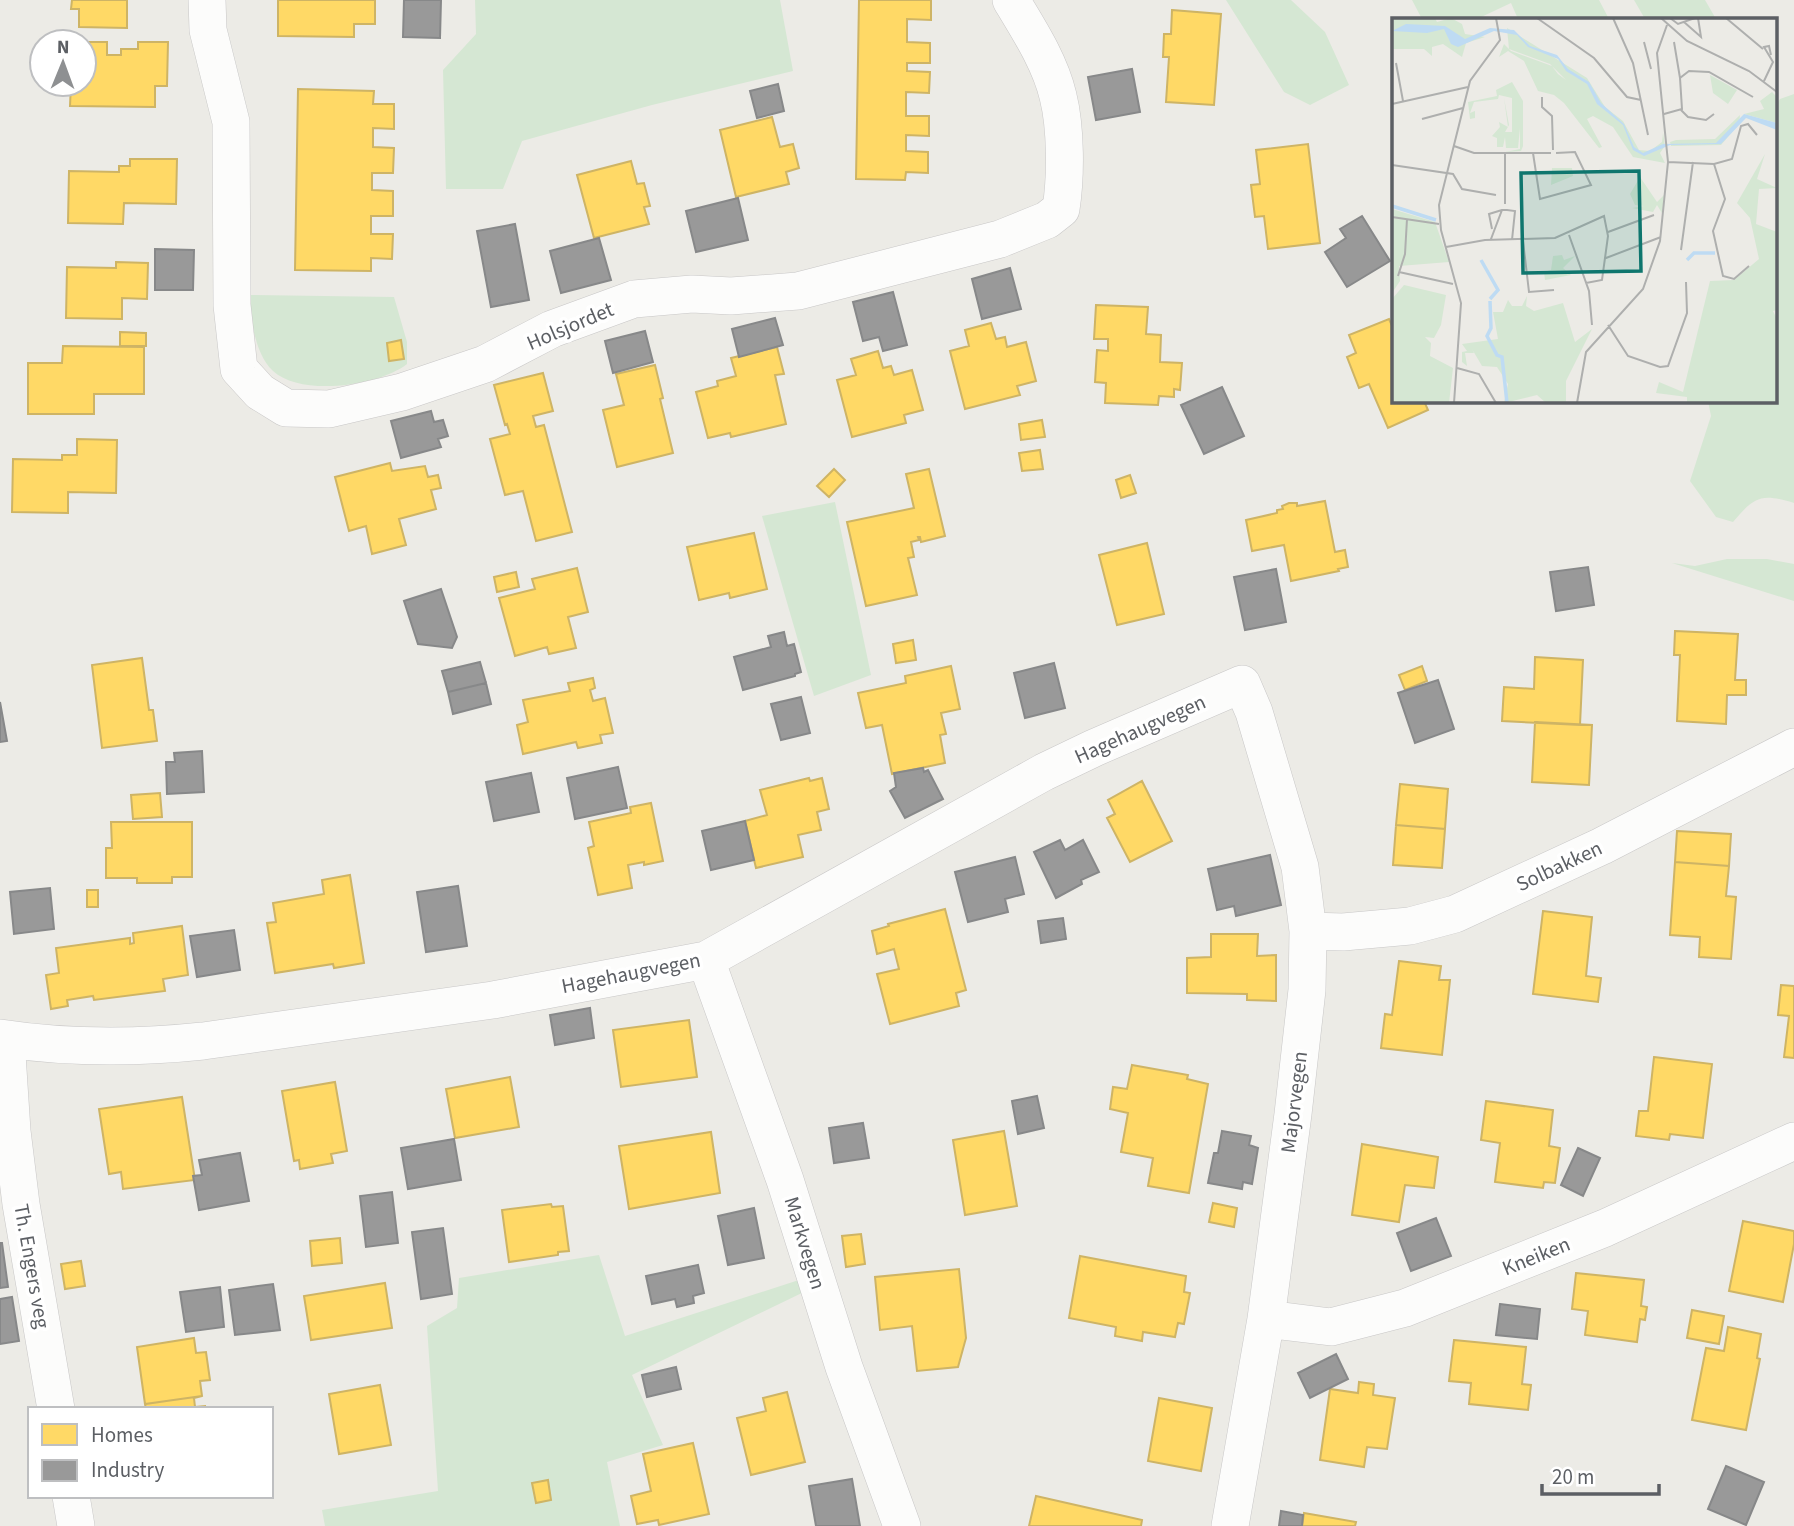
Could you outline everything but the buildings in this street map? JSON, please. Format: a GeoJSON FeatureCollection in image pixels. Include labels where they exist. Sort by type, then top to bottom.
{"type":"FeatureCollection","features":[{"type":"Feature","properties":{"kind":"street","name":"Holsjordet"},"geometry":{"type":"LineString","coordinates":[[207,0],[208,30],[231,122],[232,305],[239,369],[260,393],[286,408],[329,409],[402,392],[485,364],[552,329],[634,299],[692,294],[731,296],[798,291],[1000,239],[1047,220],[1061,209],[1065,183],[1058,96],[1037,43],[1011,0]]}},
{"type":"Feature","properties":{"kind":"street","name":"Majorvegen"},"geometry":{"type":"LineString","coordinates":[[1230,1526],[1266,1320],[1304,1018],[1308,931],[1300,867],[1254,712],[1242,684]]}},
{"type":"Feature","properties":{"kind":"street","name":"Hagehaugvegen"},"geometry":{"type":"LineString","coordinates":[[3,1039],[73,1044],[161,1045],[203,1041],[493,1000],[706,960],[1044,772],[1242,684]]}},
{"type":"Feature","properties":{"kind":"street","name":"Solbakken"},"geometry":{"type":"LineString","coordinates":[[1308,931],[1343,932],[1410,926],[1455,914],[1602,846],[1794,747]]}},
{"type":"Feature","properties":{"kind":"street","name":"Markvegen"},"geometry":{"type":"LineString","coordinates":[[706,960],[785,1180],[844,1367],[902,1526]]}},
{"type":"Feature","properties":{"kind":"street","name":"Th. Engers veg"},"geometry":{"type":"LineString","coordinates":[[3,1039],[21,1204],[56,1407]]}},
{"type":"Feature","properties":{"kind":"street","name":"Kneiken"},"geometry":{"type":"LineString","coordinates":[[1266,1320],[1331,1327],[1405,1308],[1605,1228],[1794,1141]]}},
{"type":"Feature","properties":{"kind":"street"},"geometry":{"type":"LineString","coordinates":[[71,1498],[76,1526]]}},
{"type":"Feature","properties":{"kind":"green space"},"geometry":{"type":"Polygon","coordinates":[[[475,0],[780,0],[793,71],[652,105],[522,141],[503,189],[446,189],[443,70],[476,34],[475,0]]]}},
{"type":"Feature","properties":{"kind":"green space"},"geometry":{"type":"Polygon","coordinates":[[[1226,0],[1291,0],[1325,32],[1349,85],[1310,105],[1284,92],[1226,0]]]}},
{"type":"Feature","properties":{"kind":"green space"},"geometry":{"type":"Polygon","coordinates":[[[1412,0],[1599,0],[1608,18],[1518,18],[1511,3],[1479,18],[1421,18],[1412,0]]]}},
{"type":"Feature","properties":{"kind":"green space"},"geometry":{"type":"Polygon","coordinates":[[[1634,0],[1705,0],[1715,18],[1644,18],[1634,0]]]}},
{"type":"Feature","properties":{"kind":"green space"},"geometry":{"type":"Polygon","coordinates":[[[1794,94],[1794,503],[1774,498],[1759,499],[1733,522],[1716,517],[1690,481],[1711,416],[1708,402],[1776,402],[1776,105],[1780,99],[1794,94]]]}},
{"type":"Feature","properties":{"kind":"green space"},"geometry":{"type":"Polygon","coordinates":[[[247,295],[394,297],[407,342],[407,364],[378,378],[340,386],[302,384],[286,379],[273,371],[262,355],[247,295]]]}},
{"type":"Feature","properties":{"kind":"green space"},"geometry":{"type":"Polygon","coordinates":[[[835,502],[871,675],[814,696],[762,516],[835,502]]]}},
{"type":"Feature","properties":{"kind":"green space"},"geometry":{"type":"Polygon","coordinates":[[[1727,559],[1767,559],[1794,564],[1794,601],[1672,563],[1695,566],[1727,559]]]}},
{"type":"Feature","properties":{"kind":"green space"},"geometry":{"type":"Polygon","coordinates":[[[599,1255],[625,1336],[802,1279],[806,1291],[632,1375],[663,1445],[607,1462],[620,1526],[325,1526],[322,1510],[438,1491],[427,1326],[457,1308],[459,1278],[599,1255]]]}}]}
